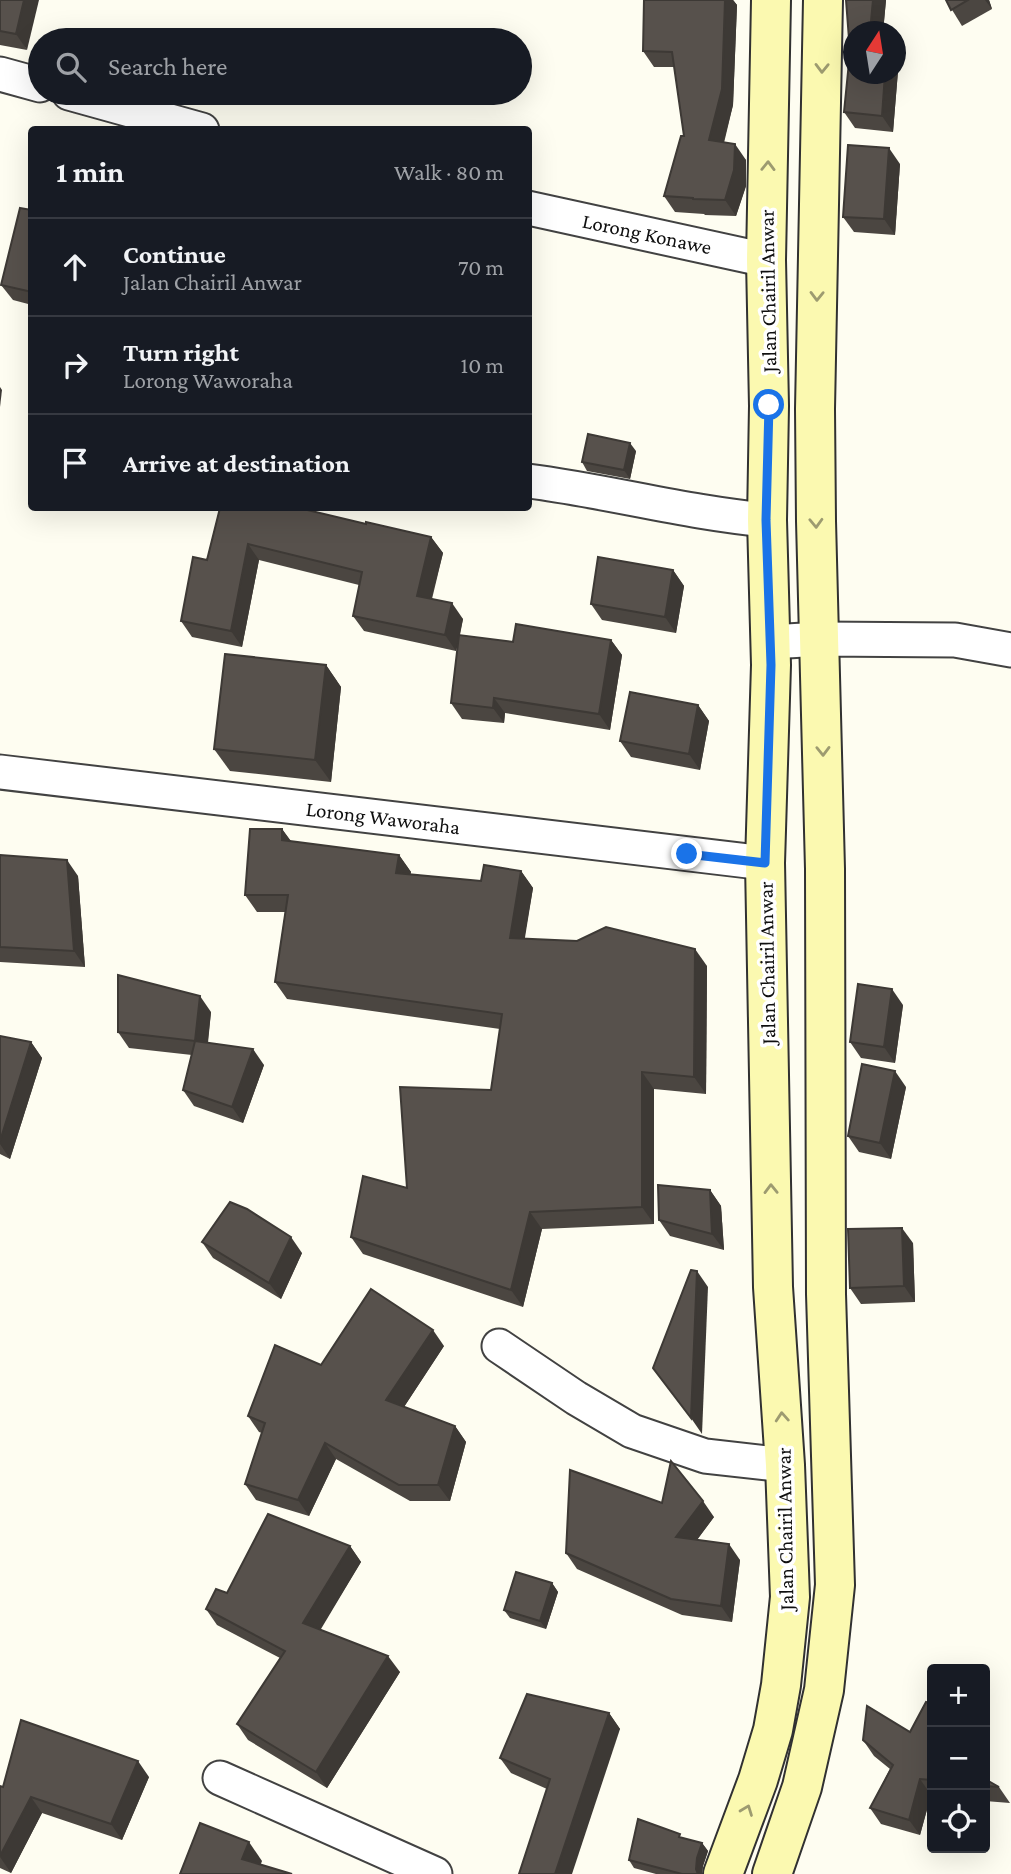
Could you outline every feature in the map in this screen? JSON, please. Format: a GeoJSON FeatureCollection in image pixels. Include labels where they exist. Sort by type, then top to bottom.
{"type":"FeatureCollection","features":[{"type":"Feature","properties":{"kind":"main road","name":"Jalan Chairil Anwar"},"geometry":{"type":"LineString","coordinates":[[723,1874],[758,1780],[773,1730],[781,1685],[790,1597],[785,1465],[773,1287],[765,863],[771,642],[766,520],[769,405],[766,260],[771,0]]}},
{"type":"Feature","properties":{"kind":"main road"},"geometry":{"type":"LineString","coordinates":[[772,1874],[802,1787],[824,1690],[835,1585],[826,1294],[825,869],[815,409],[823,0]]}},
{"type":"Feature","properties":{"kind":"street"},"geometry":{"type":"LineString","coordinates":[[0,74],[28,82]]}},
{"type":"Feature","properties":{"kind":"street"},"geometry":{"type":"LineString","coordinates":[[112,105],[188,126]]}},
{"type":"Feature","properties":{"kind":"street","name":"Lorong Konawe"},"geometry":{"type":"LineString","coordinates":[[532,209],[766,260]]}},
{"type":"Feature","properties":{"kind":"street"},"geometry":{"type":"LineString","coordinates":[[532,481],[766,520]]}},
{"type":"Feature","properties":{"kind":"street"},"geometry":{"type":"LineString","coordinates":[[771,642],[820,639],[955,640],[1011,650]]}},
{"type":"Feature","properties":{"kind":"street","name":"Lorong Waworaha"},"geometry":{"type":"LineString","coordinates":[[0,772],[765,863]]}},
{"type":"Feature","properties":{"kind":"street"},"geometry":{"type":"LineString","coordinates":[[499,1346],[576,1398],[632,1431],[705,1456],[785,1465]]}},
{"type":"Feature","properties":{"kind":"street"},"geometry":{"type":"LineString","coordinates":[[220,1778],[435,1874]]}},
{"type":"Feature","properties":{"kind":"building"},"geometry":{"type":"Polygon","coordinates":[[[0,0],[24,0],[16,34],[0,31],[0,0]]]}},
{"type":"Feature","properties":{"kind":"building"},"geometry":{"type":"Polygon","coordinates":[[[644,0],[725,0],[722,89],[709,140],[735,144],[734,170],[725,200],[664,196],[681,136],[684,136],[672,52],[643,51],[644,0]]]}},
{"type":"Feature","properties":{"kind":"building"},"geometry":{"type":"Polygon","coordinates":[[[846,0],[873,0],[871,21],[848,21],[846,0]]]}},
{"type":"Feature","properties":{"kind":"building"},"geometry":{"type":"Polygon","coordinates":[[[946,0],[968,0],[951,10],[946,0]]]}},
{"type":"Feature","properties":{"kind":"building"},"geometry":{"type":"Polygon","coordinates":[[[847,84],[884,84],[882,116],[844,112],[847,84]]]}},
{"type":"Feature","properties":{"kind":"building"},"geometry":{"type":"Polygon","coordinates":[[[848,145],[889,148],[884,219],[843,217],[848,145]]]}},
{"type":"Feature","properties":{"kind":"building"},"geometry":{"type":"Polygon","coordinates":[[[20,208],[28,209],[28,291],[1,285],[20,208]]]}},
{"type":"Feature","properties":{"kind":"building"},"geometry":{"type":"Polygon","coordinates":[[[588,434],[630,443],[624,470],[582,462],[588,434]]]}},
{"type":"Feature","properties":{"kind":"building"},"geometry":{"type":"Polygon","coordinates":[[[219,511],[312,511],[431,537],[417,596],[452,603],[445,635],[353,616],[362,572],[248,544],[231,631],[181,621],[193,557],[207,560],[219,511]]]}},
{"type":"Feature","properties":{"kind":"building"},"geometry":{"type":"Polygon","coordinates":[[[598,557],[673,570],[665,617],[591,604],[598,557]]]}},
{"type":"Feature","properties":{"kind":"building"},"geometry":{"type":"Polygon","coordinates":[[[516,624],[611,640],[599,714],[494,698],[493,708],[451,703],[459,635],[513,642],[516,624]]]}},
{"type":"Feature","properties":{"kind":"building"},"geometry":{"type":"Polygon","coordinates":[[[225,654],[326,665],[315,760],[214,749],[225,654]]]}},
{"type":"Feature","properties":{"kind":"building"},"geometry":{"type":"Polygon","coordinates":[[[630,692],[698,705],[689,754],[620,741],[630,692]]]}},
{"type":"Feature","properties":{"kind":"building"},"geometry":{"type":"Polygon","coordinates":[[[250,829],[282,829],[282,840],[399,855],[396,873],[481,881],[484,865],[521,871],[510,938],[577,941],[606,927],[695,949],[694,1077],[642,1072],[642,1207],[530,1212],[511,1290],[351,1237],[363,1176],[407,1188],[400,1087],[491,1090],[502,1014],[275,982],[288,895],[245,895],[250,829]]]}},
{"type":"Feature","properties":{"kind":"building"},"geometry":{"type":"Polygon","coordinates":[[[0,855],[67,860],[74,951],[0,947],[0,855]]]}},
{"type":"Feature","properties":{"kind":"building"},"geometry":{"type":"Polygon","coordinates":[[[118,975],[200,996],[195,1041],[118,1032],[118,975]]]}},
{"type":"Feature","properties":{"kind":"building"},"geometry":{"type":"Polygon","coordinates":[[[858,984],[892,989],[884,1047],[850,1042],[858,984]]]}},
{"type":"Feature","properties":{"kind":"building"},"geometry":{"type":"Polygon","coordinates":[[[0,1036],[31,1042],[0,1141],[0,1036]]]}},
{"type":"Feature","properties":{"kind":"building"},"geometry":{"type":"Polygon","coordinates":[[[195,1041],[253,1049],[232,1107],[183,1090],[195,1041]]]}},
{"type":"Feature","properties":{"kind":"building"},"geometry":{"type":"Polygon","coordinates":[[[862,1064],[895,1071],[880,1143],[848,1136],[862,1064]]]}},
{"type":"Feature","properties":{"kind":"building"},"geometry":{"type":"Polygon","coordinates":[[[658,1185],[710,1190],[712,1234],[659,1220],[658,1185]]]}},
{"type":"Feature","properties":{"kind":"building"},"geometry":{"type":"Polygon","coordinates":[[[230,1202],[247,1209],[291,1237],[269,1283],[202,1242],[230,1202]]]}},
{"type":"Feature","properties":{"kind":"building"},"geometry":{"type":"Polygon","coordinates":[[[902,1228],[904,1286],[850,1288],[848,1229],[902,1228]]]}},
{"type":"Feature","properties":{"kind":"building"},"geometry":{"type":"Polygon","coordinates":[[[691,1270],[697,1271],[691,1418],[653,1368],[691,1270]]]}},
{"type":"Feature","properties":{"kind":"building"},"geometry":{"type":"Polygon","coordinates":[[[371,1289],[433,1330],[386,1400],[455,1426],[438,1485],[399,1485],[325,1443],[298,1500],[245,1484],[265,1423],[248,1416],[275,1345],[321,1365],[371,1289]]]}},
{"type":"Feature","properties":{"kind":"building"},"geometry":{"type":"Polygon","coordinates":[[[671,1461],[703,1501],[676,1537],[729,1544],[721,1606],[671,1599],[566,1553],[570,1470],[662,1503],[671,1461]]]}},
{"type":"Feature","properties":{"kind":"building"},"geometry":{"type":"Polygon","coordinates":[[[268,1514],[350,1546],[303,1623],[388,1656],[316,1772],[237,1724],[285,1651],[206,1609],[216,1589],[227,1593],[268,1514]]]}},
{"type":"Feature","properties":{"kind":"building"},"geometry":{"type":"Polygon","coordinates":[[[516,1572],[552,1583],[540,1621],[504,1610],[516,1572]]]}},
{"type":"Feature","properties":{"kind":"building"},"geometry":{"type":"Polygon","coordinates":[[[527,1694],[609,1713],[555,1874],[519,1874],[550,1779],[500,1758],[527,1694]]]}},
{"type":"Feature","properties":{"kind":"building"},"geometry":{"type":"Polygon","coordinates":[[[927,1702],[927,1780],[920,1779],[909,1820],[870,1808],[893,1765],[863,1740],[867,1706],[910,1732],[927,1702]]]}},
{"type":"Feature","properties":{"kind":"building"},"geometry":{"type":"Polygon","coordinates":[[[21,1720],[138,1761],[111,1824],[31,1797],[0,1856],[0,1786],[3,1787],[21,1720]]]}},
{"type":"Feature","properties":{"kind":"building"},"geometry":{"type":"Polygon","coordinates":[[[638,1819],[680,1834],[679,1837],[702,1843],[697,1858],[698,1874],[682,1874],[629,1860],[638,1819]]]}},
{"type":"Feature","properties":{"kind":"building"},"geometry":{"type":"Polygon","coordinates":[[[200,1823],[249,1842],[242,1859],[292,1874],[180,1874],[200,1823]]]}},
{"type":"Feature","properties":{"kind":"route"},"geometry":{"type":"LineString","coordinates":[[687,854],[765,863],[771,665],[766,520],[769,405]]}}]}
